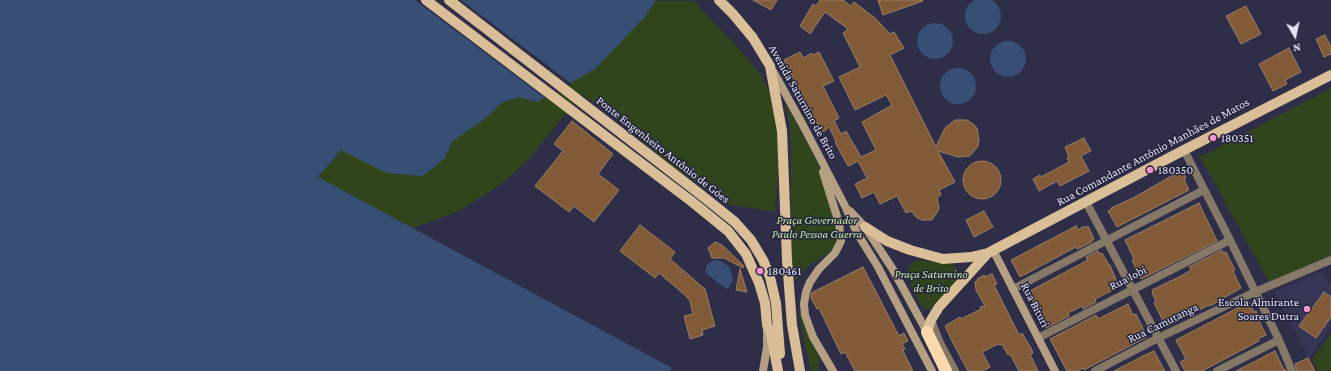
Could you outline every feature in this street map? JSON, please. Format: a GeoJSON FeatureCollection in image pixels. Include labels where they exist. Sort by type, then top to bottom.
{"type":"FeatureCollection","features":[{"type":"Feature","properties":{"kind":"highway"},"geometry":{"type":"LineString","coordinates":[[927,332],[946,371]]}},
{"type":"Feature","properties":{"kind":"main road","name":"Ponte Engenheiro Antônio de Góes"},"geometry":{"type":"LineString","coordinates":[[426,0],[691,201],[728,232],[746,254],[759,283],[765,303],[767,324],[771,334],[778,371]]}},
{"type":"Feature","properties":{"kind":"main road","name":"Ponte Engenheiro Antônio de Góes"},"geometry":{"type":"LineString","coordinates":[[449,0],[735,222],[751,240],[763,260],[773,290],[777,310],[782,371]]}},
{"type":"Feature","properties":{"kind":"main road","name":"Avenida Saturnino de Brito"},"geometry":{"type":"LineString","coordinates":[[719,0],[753,38],[770,66],[817,152],[857,233],[878,267],[932,371]]}},
{"type":"Feature","properties":{"kind":"main road"},"geometry":{"type":"LineString","coordinates":[[770,66],[782,131],[786,260],[792,325],[800,371]]}},
{"type":"Feature","properties":{"kind":"main road","name":"Rua Comandante Antônio Manhães de Matos"},"geometry":{"type":"LineString","coordinates":[[865,227],[904,248],[942,259],[971,257],[991,252],[1184,150],[1331,75]]}},
{"type":"Feature","properties":{"kind":"main road"},"geometry":{"type":"LineString","coordinates":[[817,152],[839,223],[841,241],[835,253],[819,269],[810,282],[806,292],[804,304],[805,315],[813,337],[833,371]]}},
{"type":"Feature","properties":{"kind":"main road","name":"Avenida Saturnino de Brito"},"geometry":{"type":"LineString","coordinates":[[845,206],[865,227],[899,280],[927,332]]}},
{"type":"Feature","properties":{"kind":"main road","name":"Rua Comandante Antônio Manhães de Matos"},"geometry":{"type":"LineString","coordinates":[[927,332],[931,320],[939,308],[991,252]]}},
{"type":"Feature","properties":{"kind":"main road","name":"Rua Bituri"},"geometry":{"type":"LineString","coordinates":[[991,252],[1013,289],[1055,371]]}},
{"type":"Feature","properties":{"kind":"main road"},"geometry":{"type":"LineString","coordinates":[[763,371],[767,346],[767,324]]}},
{"type":"Feature","properties":{"kind":"street"},"geometry":{"type":"LineString","coordinates":[[1184,150],[1279,340],[1292,371]]}},
{"type":"Feature","properties":{"kind":"street"},"geometry":{"type":"LineString","coordinates":[[1013,289],[1204,190]]}},
{"type":"Feature","properties":{"kind":"street"},"geometry":{"type":"LineString","coordinates":[[1086,202],[1176,371]]}},
{"type":"Feature","properties":{"kind":"street","name":"Rua Iobi"},"geometry":{"type":"LineString","coordinates":[[1038,338],[1230,240]]}},
{"type":"Feature","properties":{"kind":"street","name":"Rua Camutanga"},"geometry":{"type":"LineString","coordinates":[[1095,371],[1158,338],[1255,292],[1331,260]]}},
{"type":"Feature","properties":{"kind":"street"},"geometry":{"type":"LineString","coordinates":[[931,320],[940,344],[955,371]]}},
{"type":"Feature","properties":{"kind":"street"},"geometry":{"type":"LineString","coordinates":[[1217,371],[1279,340]]}},
{"type":"Feature","properties":{"kind":"shaded area"},"geometry":{"type":"Polygon","coordinates":[[[987,-2],[996,3],[1000,9],[1000,23],[996,29],[987,34],[979,34],[970,29],[966,23],[965,12],[970,3],[976,-1],[987,-2]]]}},
{"type":"Feature","properties":{"kind":"shaded area"},"geometry":{"type":"Polygon","coordinates":[[[0,0],[656,0],[644,18],[595,69],[537,102],[519,97],[501,103],[486,118],[452,142],[444,159],[423,176],[387,173],[341,150],[318,177],[672,368],[670,371],[0,371],[0,0]]]}},
{"type":"Feature","properties":{"kind":"shaded area"},"geometry":{"type":"Polygon","coordinates":[[[939,23],[948,28],[952,34],[952,48],[948,54],[939,59],[931,59],[922,54],[918,48],[917,37],[922,28],[928,24],[939,23]]]}},
{"type":"Feature","properties":{"kind":"shaded area"},"geometry":{"type":"Polygon","coordinates":[[[1012,41],[1021,46],[1025,52],[1025,66],[1021,72],[1012,77],[1004,77],[995,72],[991,66],[990,55],[995,46],[1001,42],[1012,41]]]}},
{"type":"Feature","properties":{"kind":"shaded area"},"geometry":{"type":"Polygon","coordinates":[[[962,68],[971,73],[975,79],[975,93],[971,99],[962,104],[954,104],[945,99],[941,93],[940,82],[945,73],[951,69],[962,68]]]}},
{"type":"Feature","properties":{"kind":"shaded area"},"geometry":{"type":"Polygon","coordinates":[[[718,260],[730,268],[733,280],[728,289],[705,272],[707,265],[712,261],[718,260]]]}},
{"type":"Feature","properties":{"kind":"shaded area","name":"Escola Almirante Soares Dutra"},"geometry":{"type":"Polygon","coordinates":[[[1320,272],[1331,284],[1331,327],[1309,358],[1274,292],[1320,272]]]}},
{"type":"Feature","properties":{"kind":"green space"},"geometry":{"type":"Polygon","coordinates":[[[527,0],[694,1],[733,42],[761,75],[772,99],[778,126],[780,149],[775,212],[726,204],[667,162],[606,111],[581,94],[531,157],[503,183],[459,211],[413,228],[318,178],[341,150],[527,0]]]}},
{"type":"Feature","properties":{"kind":"green space"},"geometry":{"type":"Polygon","coordinates":[[[1331,88],[1331,255],[1269,282],[1200,157],[1331,88]]]}},
{"type":"Feature","properties":{"kind":"green space","name":"Praça Governador Paulo Pessoa Guerra"},"geometry":{"type":"Polygon","coordinates":[[[784,98],[827,181],[841,214],[844,226],[843,236],[836,247],[809,266],[796,280],[794,278],[791,249],[791,140],[784,98]]]}},
{"type":"Feature","properties":{"kind":"green space","name":"Praça Saturnino de Brito"},"geometry":{"type":"Polygon","coordinates":[[[917,260],[951,264],[956,267],[958,272],[957,280],[930,309],[925,309],[921,306],[907,277],[909,267],[917,260]]]}},
{"type":"Feature","properties":{"kind":"green space"},"geometry":{"type":"Polygon","coordinates":[[[801,314],[816,348],[819,361],[818,371],[811,371],[799,317],[801,314]]]}},
{"type":"Feature","properties":{"kind":"green space"},"geometry":{"type":"Polygon","coordinates":[[[1331,334],[1331,371],[1318,371],[1312,360],[1331,334]]]}},
{"type":"Feature","properties":{"kind":"pier"},"geometry":{"type":"Polygon","coordinates":[[[415,0],[461,0],[572,84],[546,99],[415,0]]]}},
{"type":"Feature","properties":{"kind":"building"},"geometry":{"type":"Polygon","coordinates":[[[753,0],[777,0],[771,10],[753,0]]]}},
{"type":"Feature","properties":{"kind":"building"},"geometry":{"type":"Polygon","coordinates":[[[820,0],[843,0],[851,6],[854,2],[875,18],[890,34],[894,32],[904,48],[890,55],[936,147],[945,128],[955,120],[967,120],[977,128],[979,140],[978,146],[970,156],[958,157],[938,151],[955,182],[939,190],[941,195],[937,198],[939,207],[932,220],[922,220],[917,218],[911,211],[906,213],[897,196],[880,204],[874,192],[862,198],[855,184],[867,178],[858,161],[848,166],[829,127],[822,133],[784,60],[800,52],[803,58],[812,53],[813,55],[819,52],[834,81],[823,86],[839,118],[834,121],[841,134],[846,131],[861,157],[876,150],[862,122],[892,105],[886,95],[855,110],[839,77],[860,67],[843,33],[848,29],[825,12],[810,34],[800,26],[813,4],[816,6],[820,0]]]}},
{"type":"Feature","properties":{"kind":"building"},"geometry":{"type":"Polygon","coordinates":[[[878,0],[922,0],[923,1],[883,15],[878,0]]]}},
{"type":"Feature","properties":{"kind":"building"},"geometry":{"type":"Polygon","coordinates":[[[1246,6],[1261,34],[1241,44],[1226,16],[1246,6]]]}},
{"type":"Feature","properties":{"kind":"building"},"geometry":{"type":"Polygon","coordinates":[[[1325,35],[1331,47],[1331,54],[1324,57],[1316,39],[1325,35]]]}},
{"type":"Feature","properties":{"kind":"building"},"geometry":{"type":"Polygon","coordinates":[[[1289,48],[1301,72],[1285,80],[1287,84],[1273,91],[1259,64],[1289,48]]]}},
{"type":"Feature","properties":{"kind":"building"},"geometry":{"type":"Polygon","coordinates":[[[572,121],[613,154],[598,174],[619,190],[594,222],[574,206],[569,212],[535,186],[563,151],[554,144],[572,121]]]}},
{"type":"Feature","properties":{"kind":"building"},"geometry":{"type":"Polygon","coordinates":[[[1084,138],[1091,151],[1081,156],[1089,171],[1060,186],[1057,181],[1039,191],[1033,179],[1040,175],[1041,177],[1069,162],[1067,158],[1069,157],[1065,147],[1084,138]]]}},
{"type":"Feature","properties":{"kind":"building"},"geometry":{"type":"Polygon","coordinates":[[[982,161],[992,164],[998,170],[1001,180],[998,190],[992,196],[982,199],[972,196],[966,190],[963,180],[966,170],[972,164],[982,161]]]}},
{"type":"Feature","properties":{"kind":"building"},"geometry":{"type":"Polygon","coordinates":[[[1182,170],[1189,190],[1117,227],[1108,211],[1112,209],[1111,208],[1133,198],[1182,170]]]}},
{"type":"Feature","properties":{"kind":"building"},"geometry":{"type":"Polygon","coordinates":[[[1199,203],[1217,241],[1141,279],[1125,240],[1199,203]]]}},
{"type":"Feature","properties":{"kind":"building"},"geometry":{"type":"Polygon","coordinates":[[[984,211],[993,227],[974,237],[966,220],[984,211]]]}},
{"type":"Feature","properties":{"kind":"building"},"geometry":{"type":"Polygon","coordinates":[[[640,225],[675,252],[670,259],[705,289],[715,326],[702,330],[703,335],[690,339],[684,316],[693,314],[690,301],[686,296],[659,273],[655,278],[620,251],[640,225]]]}},
{"type":"Feature","properties":{"kind":"building"},"geometry":{"type":"Polygon","coordinates":[[[1076,226],[1078,230],[1084,226],[1085,228],[1088,226],[1094,239],[1092,242],[1077,249],[1076,247],[1020,277],[1011,260],[1076,226]]]}},
{"type":"Feature","properties":{"kind":"building"},"geometry":{"type":"Polygon","coordinates":[[[715,242],[722,245],[744,266],[743,268],[724,258],[712,258],[708,248],[715,242]]]}},
{"type":"Feature","properties":{"kind":"building"},"geometry":{"type":"Polygon","coordinates":[[[1222,250],[1223,253],[1226,252],[1235,270],[1233,271],[1241,288],[1210,306],[1209,305],[1166,327],[1154,303],[1156,302],[1152,290],[1183,275],[1191,270],[1189,267],[1222,250]]]}},
{"type":"Feature","properties":{"kind":"building"},"geometry":{"type":"Polygon","coordinates":[[[1098,251],[1100,254],[1102,253],[1110,265],[1119,287],[1095,299],[1096,302],[1083,309],[1082,306],[1068,313],[1069,316],[1046,328],[1028,292],[1088,260],[1086,257],[1098,251]]]}},
{"type":"Feature","properties":{"kind":"building"},"geometry":{"type":"Polygon","coordinates":[[[863,267],[899,336],[904,333],[908,341],[902,344],[905,349],[903,351],[913,371],[855,371],[845,352],[841,354],[819,308],[817,309],[811,298],[811,293],[863,267]]]}},
{"type":"Feature","properties":{"kind":"building"},"geometry":{"type":"Polygon","coordinates":[[[740,269],[747,292],[736,290],[740,269]]]}},
{"type":"Feature","properties":{"kind":"building"},"geometry":{"type":"Polygon","coordinates":[[[992,274],[997,284],[994,285],[1019,335],[1022,333],[1031,348],[1033,353],[1030,354],[1038,371],[1019,371],[1010,354],[1008,355],[1002,344],[998,344],[982,352],[990,367],[983,371],[968,371],[953,343],[945,326],[960,317],[961,319],[981,309],[980,307],[985,306],[976,290],[975,282],[984,275],[985,277],[992,274]]]}},
{"type":"Feature","properties":{"kind":"building"},"geometry":{"type":"Polygon","coordinates":[[[1324,292],[1331,297],[1331,317],[1316,338],[1299,326],[1324,292]]]}},
{"type":"Feature","properties":{"kind":"building"},"geometry":{"type":"Polygon","coordinates":[[[1249,302],[1254,312],[1256,311],[1260,318],[1258,319],[1266,335],[1258,339],[1259,341],[1202,371],[1185,371],[1180,362],[1186,359],[1176,340],[1249,302]]]}},
{"type":"Feature","properties":{"kind":"building"},"geometry":{"type":"Polygon","coordinates":[[[1128,304],[1133,315],[1136,314],[1147,337],[1084,370],[1083,368],[1077,371],[1067,371],[1050,339],[1096,315],[1098,319],[1128,304]]]}},
{"type":"Feature","properties":{"kind":"building"},"geometry":{"type":"Polygon","coordinates":[[[1154,351],[1165,371],[1114,371],[1143,356],[1154,351]]]}},
{"type":"Feature","properties":{"kind":"building"},"geometry":{"type":"Polygon","coordinates":[[[1275,351],[1284,370],[1285,369],[1286,371],[1236,371],[1275,351]]]}},
{"type":"Feature","properties":{"kind":"building"},"geometry":{"type":"Polygon","coordinates":[[[1308,358],[1315,371],[1297,371],[1295,364],[1308,358]]]}},
{"type":"Feature","properties":{"kind":"place","name":"180351"},"geometry":{"type":"Point","coordinates":[1213,138]}},
{"type":"Feature","properties":{"kind":"place","name":"180350"},"geometry":{"type":"Point","coordinates":[1150,170]}},
{"type":"Feature","properties":{"kind":"place","name":"180461"},"geometry":{"type":"Point","coordinates":[760,271]}},
{"type":"Feature","properties":{"kind":"place","name":"Escola Almirante Soares Dutra"},"geometry":{"type":"Point","coordinates":[1307,309]}}]}
